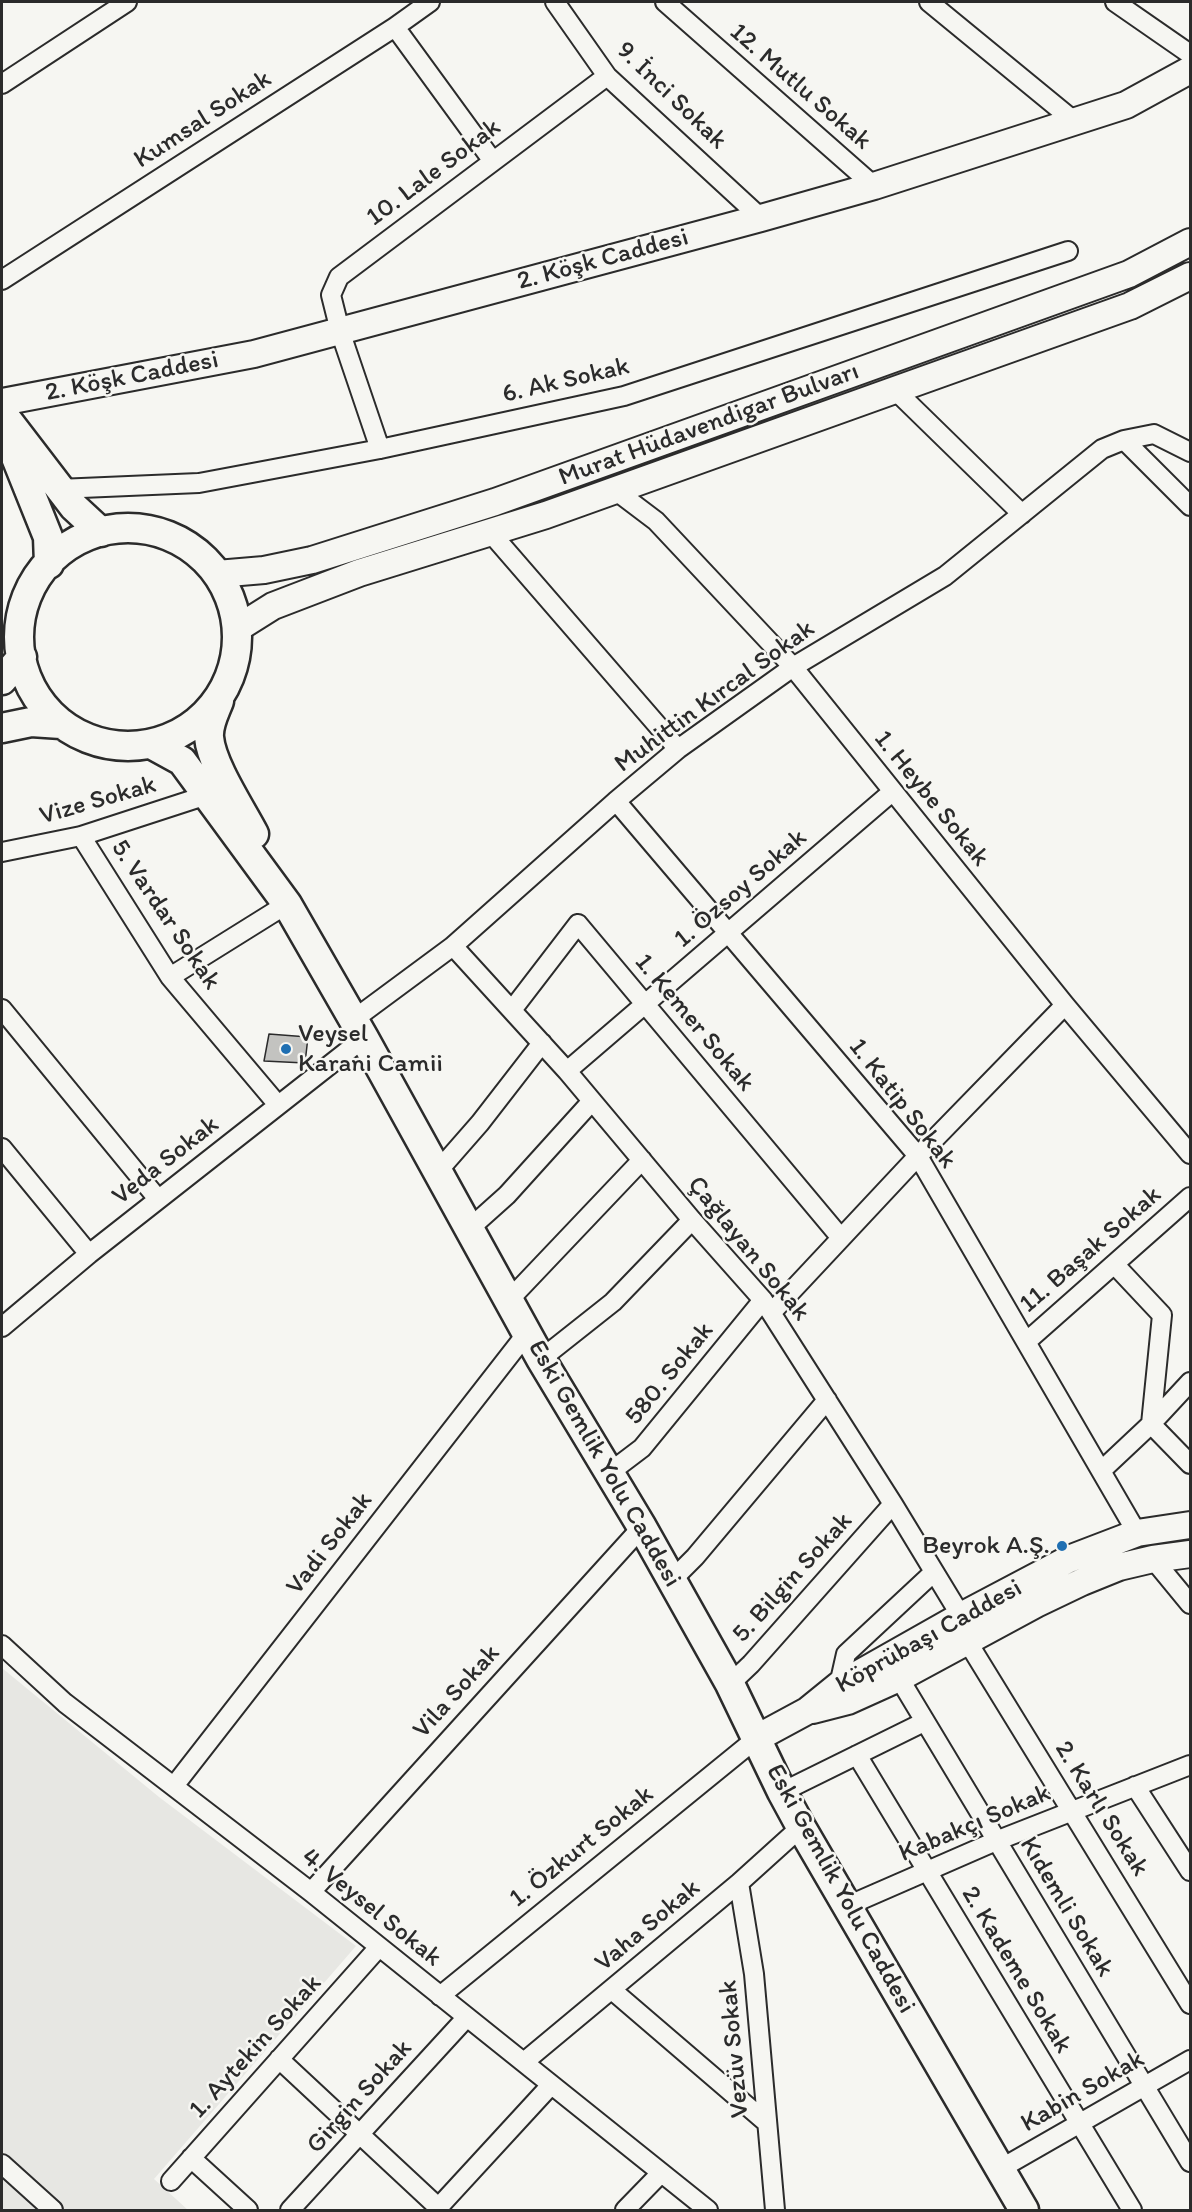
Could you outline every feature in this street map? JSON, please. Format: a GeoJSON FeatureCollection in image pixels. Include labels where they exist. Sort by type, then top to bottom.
{"type":"FeatureCollection","features":[{"type":"Feature","properties":{"kind":"main road","name":"2. Köşk Caddesi"},"geometry":{"type":"LineString","coordinates":[[2,402],[254,354],[761,218],[874,186],[1126,105],[1191,70]]}},
{"type":"Feature","properties":{"kind":"main road","name":"Murat Hüdavendigar Bulvarı"},"geometry":{"type":"LineString","coordinates":[[217,574],[264,570],[312,560],[495,502],[1129,274],[1191,242]]}},
{"type":"Feature","properties":{"kind":"main road","name":"Murat Hüdavendigar Bulvarı"},"geometry":{"type":"LineString","coordinates":[[238,628],[273,606],[348,578],[615,490],[1130,306],[1191,276]]}},
{"type":"Feature","properties":{"kind":"main road"},"geometry":{"type":"LineString","coordinates":[[2,413],[58,489],[82,516],[101,532]]}},
{"type":"Feature","properties":{"kind":"main road"},"geometry":{"type":"LineString","coordinates":[[2,421],[48,537],[49,564]]}},
{"type":"Feature","properties":{"kind":"main road"},"geometry":{"type":"LineString","coordinates":[[224,689],[205,715],[180,733],[150,744],[119,746],[109,744],[88,739],[61,724],[39,701],[25,673],[19,640],[23,607],[38,576],[60,551],[90,534],[123,527],[156,531],[187,544],[213,567],[230,596],[238,628],[235,660],[224,689],[211,722],[208,736],[216,762],[256,837],[287,904]]}},
{"type":"Feature","properties":{"kind":"main road"},"geometry":{"type":"LineString","coordinates":[[2,680],[22,657]]}},
{"type":"Feature","properties":{"kind":"main road"},"geometry":{"type":"LineString","coordinates":[[2,728],[31,722],[61,724]]}},
{"type":"Feature","properties":{"kind":"main road","name":"Eski Gemlik Yolu Caddesi"},"geometry":{"type":"LineString","coordinates":[[150,744],[182,761],[287,904],[438,1171],[540,1359],[642,1527],[730,1684],[801,1827],[1024,2211]]}},
{"type":"Feature","properties":{"kind":"main road","name":"Köprübaşı Caddesi"},"geometry":{"type":"LineString","coordinates":[[757,1738],[843,1693],[961,1616],[1069,1560],[1137,1533],[1191,1525]]}},
{"type":"Feature","properties":{"kind":"main road","name":"Köprübaşı Caddesi"},"geometry":{"type":"LineString","coordinates":[[843,1693],[899,1678],[1036,1604],[1082,1582],[1119,1568],[1153,1559],[1191,1554]]}},
{"type":"Feature","properties":{"kind":"street"},"geometry":{"type":"LineString","coordinates":[[2,84],[127,2]]}},
{"type":"Feature","properties":{"kind":"street","name":"Kumsal Sokak"},"geometry":{"type":"LineString","coordinates":[[2,280],[395,27],[430,2]]}},
{"type":"Feature","properties":{"kind":"street","name":"9. İnci Sokak"},"geometry":{"type":"LineString","coordinates":[[555,2],[607,76],[761,218]]}},
{"type":"Feature","properties":{"kind":"street","name":"12. Mutlu Sokak"},"geometry":{"type":"LineString","coordinates":[[665,2],[874,186]]}},
{"type":"Feature","properties":{"kind":"street"},"geometry":{"type":"LineString","coordinates":[[929,2],[1074,121]]}},
{"type":"Feature","properties":{"kind":"street"},"geometry":{"type":"LineString","coordinates":[[1115,2],[1191,54]]}},
{"type":"Feature","properties":{"kind":"street"},"geometry":{"type":"LineString","coordinates":[[395,27],[492,160]]}},
{"type":"Feature","properties":{"kind":"street","name":"10. Lale Sokak"},"geometry":{"type":"LineString","coordinates":[[380,449],[340,331],[331,295],[339,277],[607,76]]}},
{"type":"Feature","properties":{"kind":"street","name":"6. Ak Sokak"},"geometry":{"type":"LineString","coordinates":[[58,489],[199,483],[380,449],[624,396],[1068,251]]}},
{"type":"Feature","properties":{"kind":"street"},"geometry":{"type":"LineString","coordinates":[[895,390],[1022,514]]}},
{"type":"Feature","properties":{"kind":"street","name":"Muhittin Kırcal Sokak"},"geometry":{"type":"LineString","coordinates":[[359,1029],[616,801],[678,749],[793,667],[945,576],[1102,449],[1124,440],[1154,434],[1191,452]]}},
{"type":"Feature","properties":{"kind":"street"},"geometry":{"type":"LineString","coordinates":[[1124,440],[1191,506]]}},
{"type":"Feature","properties":{"kind":"street","name":"1. Heybe Sokak"},"geometry":{"type":"LineString","coordinates":[[615,490],[656,521],[793,667],[1065,1005],[1191,1154]]}},
{"type":"Feature","properties":{"kind":"street"},"geometry":{"type":"LineString","coordinates":[[490,532],[678,749]]}},
{"type":"Feature","properties":{"kind":"street","name":"1. Özsoy Sokak"},"geometry":{"type":"LineString","coordinates":[[567,1071],[892,792]]}},
{"type":"Feature","properties":{"kind":"street","name":"Vize Sokak"},"geometry":{"type":"LineString","coordinates":[[2,852],[81,836],[207,795]]}},
{"type":"Feature","properties":{"kind":"street","name":"1. Katip Sokak"},"geometry":{"type":"LineString","coordinates":[[616,801],[918,1156],[1137,1533]]}},
{"type":"Feature","properties":{"kind":"street","name":"5. Vardar Sokak"},"geometry":{"type":"LineString","coordinates":[[81,836],[170,977],[278,1105]]}},
{"type":"Feature","properties":{"kind":"street"},"geometry":{"type":"LineString","coordinates":[[170,977],[287,904]]}},
{"type":"Feature","properties":{"kind":"street","name":"1. Kemer Sokak"},"geometry":{"type":"LineString","coordinates":[[512,1010],[578,924],[841,1238]]}},
{"type":"Feature","properties":{"kind":"street","name":"Çağlayan Sokak"},"geometry":{"type":"LineString","coordinates":[[453,946],[567,1071],[692,1220],[768,1306],[961,1616]]}},
{"type":"Feature","properties":{"kind":"street","name":"580. Sokak"},"geometry":{"type":"LineString","coordinates":[[609,1473],[642,1448],[768,1306],[841,1238],[1065,1005]]}},
{"type":"Feature","properties":{"kind":"street"},"geometry":{"type":"LineString","coordinates":[[2,1009],[158,1199]]}},
{"type":"Feature","properties":{"kind":"street","name":"Veda Sokak"},"geometry":{"type":"LineString","coordinates":[[4,1319],[278,1105],[359,1029]]}},
{"type":"Feature","properties":{"kind":"street"},"geometry":{"type":"LineString","coordinates":[[438,1171],[480,1123],[542,1043]]}},
{"type":"Feature","properties":{"kind":"street"},"geometry":{"type":"LineString","coordinates":[[469,1229],[507,1196],[592,1101]]}},
{"type":"Feature","properties":{"kind":"street"},"geometry":{"type":"LineString","coordinates":[[2,1148],[89,1254]]}},
{"type":"Feature","properties":{"kind":"street"},"geometry":{"type":"LineString","coordinates":[[509,1300],[642,1160]]}},
{"type":"Feature","properties":{"kind":"street","name":"11. Başak Sokak"},"geometry":{"type":"LineString","coordinates":[[1026,1342],[1191,1197]]}},
{"type":"Feature","properties":{"kind":"street"},"geometry":{"type":"LineString","coordinates":[[540,1359],[613,1302],[692,1220]]}},
{"type":"Feature","properties":{"kind":"street"},"geometry":{"type":"LineString","coordinates":[[1115,1265],[1162,1315],[1151,1424]]}},
{"type":"Feature","properties":{"kind":"street","name":"Vadi Sokak"},"geometry":{"type":"LineString","coordinates":[[174,1786],[527,1333]]}},
{"type":"Feature","properties":{"kind":"street"},"geometry":{"type":"LineString","coordinates":[[1101,1470],[1151,1424],[1191,1382]]}},
{"type":"Feature","properties":{"kind":"street"},"geometry":{"type":"LineString","coordinates":[[672,1580],[695,1557],[827,1400]]}},
{"type":"Feature","properties":{"kind":"street"},"geometry":{"type":"LineString","coordinates":[[1151,1424],[1191,1464]]}},
{"type":"Feature","properties":{"kind":"street","name":"5. Bilgin Sokak"},"geometry":{"type":"LineString","coordinates":[[730,1684],[751,1664],[893,1504]]}},
{"type":"Feature","properties":{"kind":"street","name":"Vila Sokak"},"geometry":{"type":"LineString","coordinates":[[311,1892],[642,1527]]}},
{"type":"Feature","properties":{"kind":"street"},"geometry":{"type":"LineString","coordinates":[[1153,1559],[1190,1603]]}},
{"type":"Feature","properties":{"kind":"street"},"geometry":{"type":"LineString","coordinates":[[843,1693],[846,1654],[934,1572]]}},
{"type":"Feature","properties":{"kind":"street","name":"2. Karlı Sokak"},"geometry":{"type":"LineString","coordinates":[[967,1641],[1191,2004]]}},
{"type":"Feature","properties":{"kind":"street","name":"4. Veysel Sokak"},"geometry":{"type":"LineString","coordinates":[[2,1645],[65,1703],[311,1892],[708,2211]]}},
{"type":"Feature","properties":{"kind":"street","name":"Kıdemli Sokak"},"geometry":{"type":"LineString","coordinates":[[899,1678],[1191,2162]]}},
{"type":"Feature","properties":{"kind":"street"},"geometry":{"type":"LineString","coordinates":[[782,1792],[924,1722]]}},
{"type":"Feature","properties":{"kind":"street","name":"1. Özkurt Sokak"},"geometry":{"type":"LineString","coordinates":[[440,1996],[757,1738]]}},
{"type":"Feature","properties":{"kind":"street","name":"2. Kademe Sokak"},"geometry":{"type":"LineString","coordinates":[[857,1755],[1132,2211]]}},
{"type":"Feature","properties":{"kind":"street","name":"Kabakçı Sokak"},"geometry":{"type":"LineString","coordinates":[[846,1906],[996,1841],[1191,1765]]}},
{"type":"Feature","properties":{"kind":"street"},"geometry":{"type":"LineString","coordinates":[[1136,1786],[1191,1871]]}},
{"type":"Feature","properties":{"kind":"street","name":"Vaha Sokak"},"geometry":{"type":"LineString","coordinates":[[524,2062],[739,1884],[801,1827]]}},
{"type":"Feature","properties":{"kind":"street","name":"Vezüv Sokak"},"geometry":{"type":"LineString","coordinates":[[739,1884],[754,1974],[775,2211]]}},
{"type":"Feature","properties":{"kind":"street","name":"1. Aytekin Sokak"},"geometry":{"type":"LineString","coordinates":[[171,2181],[379,1947]]}},
{"type":"Feature","properties":{"kind":"street"},"geometry":{"type":"LineString","coordinates":[[612,1990],[767,2123]]}},
{"type":"Feature","properties":{"kind":"street","name":"Girgin Sokak"},"geometry":{"type":"LineString","coordinates":[[290,2211],[467,2017]]}},
{"type":"Feature","properties":{"kind":"street"},"geometry":{"type":"LineString","coordinates":[[279,2059],[438,2209],[551,2085]]}},
{"type":"Feature","properties":{"kind":"street","name":"Kabin Sokak"},"geometry":{"type":"LineString","coordinates":[[1000,2169],[1191,2060]]}},
{"type":"Feature","properties":{"kind":"street"},"geometry":{"type":"LineString","coordinates":[[191,2158],[248,2211]]}},
{"type":"Feature","properties":{"kind":"street"},"geometry":{"type":"LineString","coordinates":[[2,2164],[53,2211]]}},
{"type":"Feature","properties":{"kind":"street"},"geometry":{"type":"LineString","coordinates":[[626,2211],[661,2173]]}},
{"type":"Feature","properties":{"kind":"shaded area"},"geometry":{"type":"Polygon","coordinates":[[[2,1668],[159,1797],[356,1946],[154,2179],[188,2210],[2,2210],[2,1668]]]}},
{"type":"Feature","properties":{"kind":"building","name":"Veysel Karani Camii"},"geometry":{"type":"Polygon","coordinates":[[[269,1034],[308,1037],[305,1063],[264,1061],[269,1034]]]}},
{"type":"Feature","properties":{"kind":"place","name":"Veysel Karani Camii"},"geometry":{"type":"Point","coordinates":[286,1049]}},
{"type":"Feature","properties":{"kind":"place","name":"Beyrok A.Ş."},"geometry":{"type":"Point","coordinates":[1062,1546]}}]}
